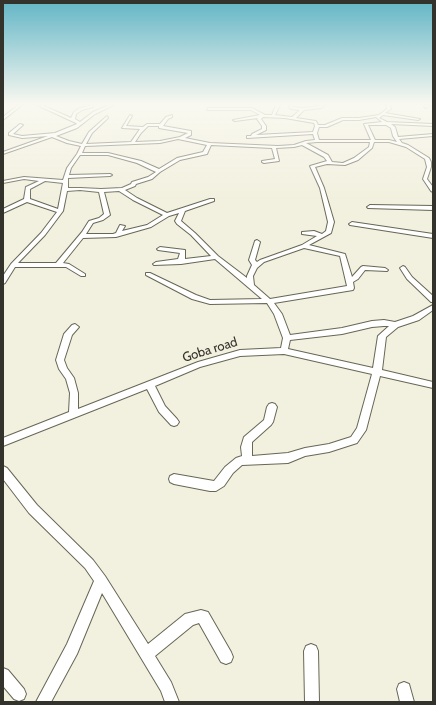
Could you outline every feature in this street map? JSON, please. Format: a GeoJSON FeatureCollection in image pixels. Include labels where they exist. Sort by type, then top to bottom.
{"type":"FeatureCollection","features":[{"type":"Feature","properties":{"kind":"street"},"geometry":{"type":"LineString","coordinates":[[3,153],[46,138]]}},
{"type":"Feature","properties":{"kind":"street"},"geometry":{"type":"LineString","coordinates":[[60,138],[68,142],[83,145],[112,145],[182,138],[210,144],[274,147],[294,146],[317,140],[373,141],[400,143],[414,149],[427,158],[433,158]]}},
{"type":"Feature","properties":{"kind":"street"},"geometry":{"type":"LineString","coordinates":[[3,282],[13,265],[43,234],[60,211],[69,168],[88,138]]}},
{"type":"Feature","properties":{"kind":"street"},"geometry":{"type":"LineString","coordinates":[[132,143],[135,138]]}},
{"type":"Feature","properties":{"kind":"street"},"geometry":{"type":"LineString","coordinates":[[241,145],[247,141],[248,138]]}},
{"type":"Feature","properties":{"kind":"street"},"geometry":{"type":"LineString","coordinates":[[251,285],[250,276],[256,266],[262,261],[304,246],[329,232],[331,222],[322,188],[312,166],[329,163],[344,164],[356,159],[371,147],[373,138]]}},
{"type":"Feature","properties":{"kind":"street"},"geometry":{"type":"LineString","coordinates":[[396,138],[400,143]]}},
{"type":"Feature","properties":{"kind":"street"},"geometry":{"type":"LineString","coordinates":[[302,143],[326,156],[329,163]]}},
{"type":"Feature","properties":{"kind":"street"},"geometry":{"type":"LineString","coordinates":[[65,190],[86,189],[101,191],[121,189],[132,186],[134,183],[150,178],[158,171],[179,159],[205,153],[210,144]]}},
{"type":"Feature","properties":{"kind":"street"},"geometry":{"type":"LineString","coordinates":[[108,154],[112,145]]}},
{"type":"Feature","properties":{"kind":"street"},"geometry":{"type":"LineString","coordinates":[[264,162],[277,160],[274,147]]}},
{"type":"Feature","properties":{"kind":"street"},"geometry":{"type":"LineString","coordinates":[[79,154],[108,154],[139,162],[158,171]]}},
{"type":"Feature","properties":{"kind":"street"},"geometry":{"type":"LineString","coordinates":[[427,158],[429,168],[425,179],[431,184],[433,190]]}},
{"type":"Feature","properties":{"kind":"street"},"geometry":{"type":"LineString","coordinates":[[3,182],[24,178],[44,181],[110,176]]}},
{"type":"Feature","properties":{"kind":"street"},"geometry":{"type":"LineString","coordinates":[[27,200],[28,188],[44,181]]}},
{"type":"Feature","properties":{"kind":"street"},"geometry":{"type":"LineString","coordinates":[[121,189],[135,199],[167,215]]}},
{"type":"Feature","properties":{"kind":"street"},"geometry":{"type":"LineString","coordinates":[[59,264],[82,236],[91,222],[101,220],[107,215],[101,191]]}},
{"type":"Feature","properties":{"kind":"street"},"geometry":{"type":"LineString","coordinates":[[3,211],[27,200],[60,211]]}},
{"type":"Feature","properties":{"kind":"street"},"geometry":{"type":"LineString","coordinates":[[82,236],[109,237],[149,226],[167,215],[212,200]]}},
{"type":"Feature","properties":{"kind":"street"},"geometry":{"type":"LineString","coordinates":[[370,207],[433,208]]}},
{"type":"Feature","properties":{"kind":"street"},"geometry":{"type":"LineString","coordinates":[[183,210],[178,222],[216,257],[269,301],[278,314],[287,338],[284,351]]}},
{"type":"Feature","properties":{"kind":"street"},"geometry":{"type":"LineString","coordinates":[[352,224],[433,236]]}},
{"type":"Feature","properties":{"kind":"street"},"geometry":{"type":"LineString","coordinates":[[118,234],[122,226]]}},
{"type":"Feature","properties":{"kind":"street"},"geometry":{"type":"LineString","coordinates":[[304,232],[314,232],[322,236]]}},
{"type":"Feature","properties":{"kind":"street"},"geometry":{"type":"LineString","coordinates":[[256,266],[252,260],[257,242]]}},
{"type":"Feature","properties":{"kind":"street"},"geometry":{"type":"LineString","coordinates":[[148,274],[194,297],[210,302],[269,301],[350,288],[343,255],[304,246]]}},
{"type":"Feature","properties":{"kind":"street"},"geometry":{"type":"LineString","coordinates":[[160,249],[183,251],[182,262]]}},
{"type":"Feature","properties":{"kind":"street"},"geometry":{"type":"LineString","coordinates":[[156,264],[216,257]]}},
{"type":"Feature","properties":{"kind":"street"},"geometry":{"type":"LineString","coordinates":[[13,265],[67,265],[83,275]]}},
{"type":"Feature","properties":{"kind":"street"},"geometry":{"type":"LineString","coordinates":[[349,281],[356,278],[362,268],[385,270]]}},
{"type":"Feature","properties":{"kind":"street"},"geometry":{"type":"LineString","coordinates":[[403,268],[409,278],[433,300]]}},
{"type":"Feature","properties":{"kind":"street"},"geometry":{"type":"LineString","coordinates":[[174,479],[216,486],[220,483],[229,470],[240,461],[263,461],[288,458],[305,452],[329,448],[357,439],[361,430],[377,373],[382,336],[395,325],[416,318],[433,307]]}},
{"type":"Feature","properties":{"kind":"street"},"geometry":{"type":"LineString","coordinates":[[287,338],[342,331],[378,324],[395,325]]}},
{"type":"Feature","properties":{"kind":"street"},"geometry":{"type":"LineString","coordinates":[[73,415],[74,393],[70,378],[63,369],[60,360],[68,334],[75,327]]}},
{"type":"Feature","properties":{"kind":"street","name":"Goba road"},"geometry":{"type":"LineString","coordinates":[[3,442],[219,358],[240,353],[284,351],[433,386]]}},
{"type":"Feature","properties":{"kind":"street"},"geometry":{"type":"LineString","coordinates":[[150,385],[162,409],[174,422]]}},
{"type":"Feature","properties":{"kind":"street"},"geometry":{"type":"LineString","coordinates":[[248,460],[246,447],[247,440],[268,422],[272,407]]}},
{"type":"Feature","properties":{"kind":"street"},"geometry":{"type":"LineString","coordinates":[[3,471],[33,509],[89,564],[101,580],[166,687],[172,702]]}},
{"type":"Feature","properties":{"kind":"street"},"geometry":{"type":"LineString","coordinates":[[43,702],[78,636],[101,580]]}},
{"type":"Feature","properties":{"kind":"street"},"geometry":{"type":"LineString","coordinates":[[146,654],[190,619],[200,616],[203,617],[226,657]]}},
{"type":"Feature","properties":{"kind":"street"},"geometry":{"type":"LineString","coordinates":[[311,651],[312,702]]}},
{"type":"Feature","properties":{"kind":"street"},"geometry":{"type":"LineString","coordinates":[[3,675],[19,694]]}}]}
